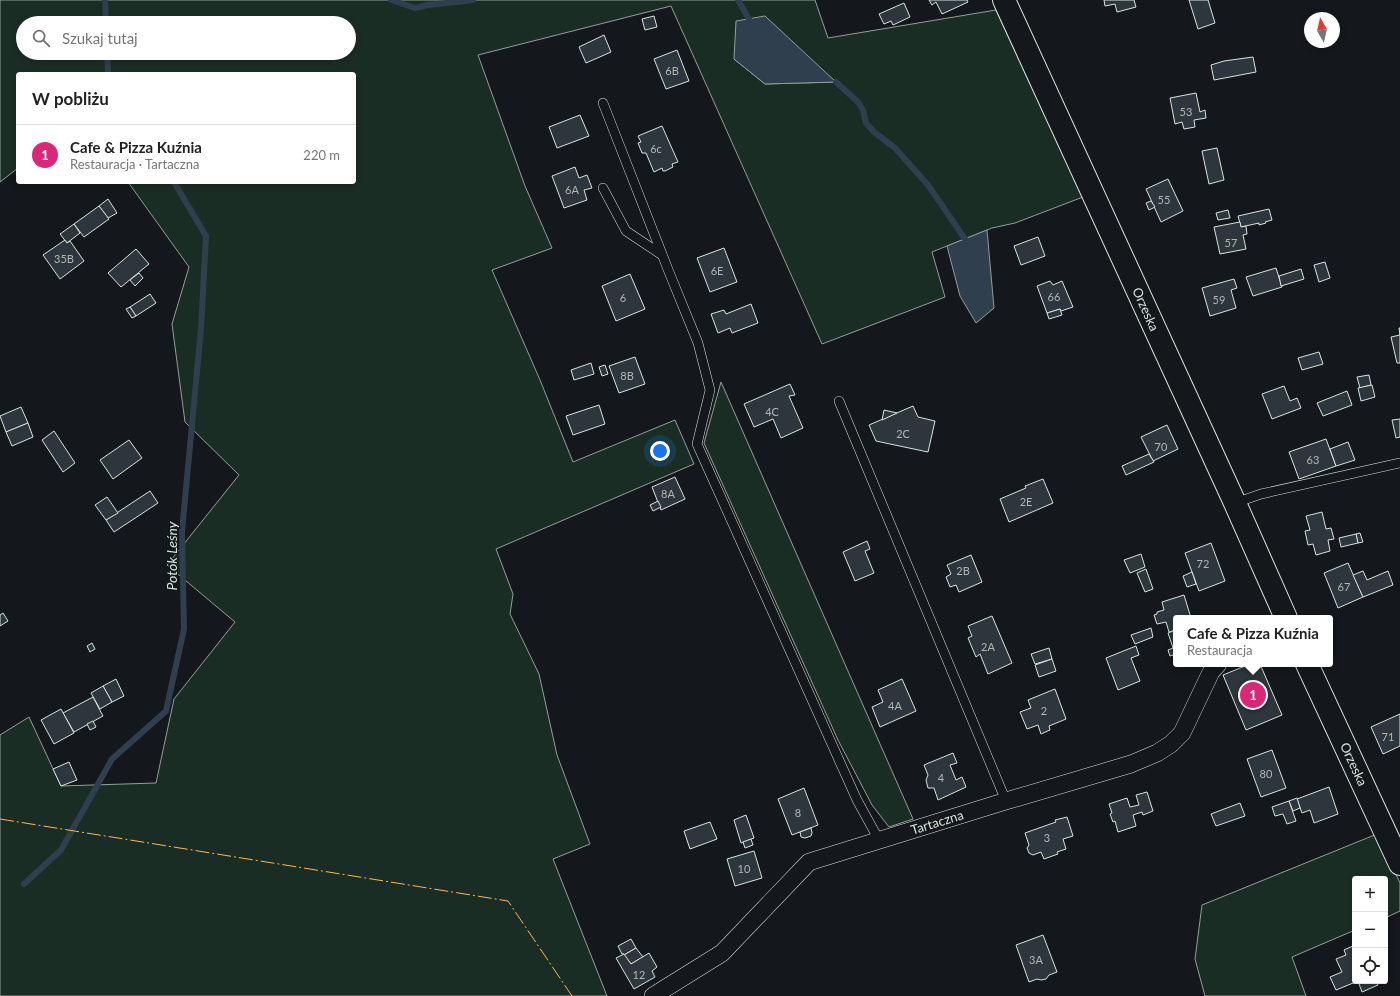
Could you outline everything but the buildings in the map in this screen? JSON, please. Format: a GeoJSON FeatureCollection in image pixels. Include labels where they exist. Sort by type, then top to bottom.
{"type":"FeatureCollection","features":[{"type":"Feature","properties":{"kind":"street","name":"Orzeska"},"geometry":{"type":"LineString","coordinates":[[1004,0],[1235,503],[1285,615]]}},
{"type":"Feature","properties":{"kind":"street","name":"Tartaczna"},"geometry":{"type":"LineString","coordinates":[[653,996],[722,953],[809,862],[1131,764],[1157,753],[1182,733],[1211,672],[1215,667]]}},
{"type":"Feature","properties":{"kind":"street","name":"Orzeska"},"geometry":{"type":"LineString","coordinates":[[1308,667],[1400,864]]}},
{"type":"Feature","properties":{"kind":"lane"},"geometry":{"type":"LineString","coordinates":[[603,103],[698,343],[710,390],[697,444],[857,800],[879,840]]}},
{"type":"Feature","properties":{"kind":"lane"},"geometry":{"type":"LineString","coordinates":[[603,188],[626,231],[662,255]]}},
{"type":"Feature","properties":{"kind":"lane"},"geometry":{"type":"LineString","coordinates":[[839,401],[1006,801]]}},
{"type":"Feature","properties":{"kind":"lane"},"geometry":{"type":"LineString","coordinates":[[1235,503],[1261,494],[1400,463]]}},
{"type":"Feature","properties":{"kind":"green space"},"geometry":{"type":"Polygon","coordinates":[[[0,0],[815,0],[828,38],[996,10],[1083,197],[1015,223],[992,228],[932,252],[945,297],[822,344],[671,6],[478,55],[525,186],[552,248],[492,270],[540,380],[573,462],[675,420],[694,464],[496,549],[513,594],[510,614],[539,674],[557,755],[590,844],[553,859],[607,996],[0,996],[0,735],[29,717],[61,786],[156,783],[174,699],[235,622],[167,565],[239,475],[185,422],[172,324],[189,267],[129,184],[356,184],[356,72],[16,72],[16,170],[0,182],[0,0]],[[734,59],[765,84],[835,82],[734,59]]]}},
{"type":"Feature","properties":{"kind":"green space"},"geometry":{"type":"Polygon","coordinates":[[[721,382],[913,819],[889,827],[872,805],[838,740],[704,443],[721,382]]]}},
{"type":"Feature","properties":{"kind":"green space"},"geometry":{"type":"Polygon","coordinates":[[[1377,834],[1400,883],[1400,911],[1388,917],[1388,876],[1352,876],[1352,931],[1292,957],[1306,996],[1205,996],[1195,959],[1202,905],[1377,834]]]}},
{"type":"Feature","properties":{"kind":"water"},"geometry":{"type":"Polygon","coordinates":[[[765,16],[836,82],[765,84],[734,59],[736,21],[765,16]]]}},
{"type":"Feature","properties":{"kind":"water"},"geometry":{"type":"Polygon","coordinates":[[[987,230],[994,308],[976,323],[960,296],[947,246],[987,230]]]}},
{"type":"Feature","properties":{"kind":"waterway","name":"Potok Leśny"},"geometry":{"type":"LineString","coordinates":[[105,0],[106,16]]}},
{"type":"Feature","properties":{"kind":"waterway"},"geometry":{"type":"LineString","coordinates":[[391,0],[415,8],[473,0]]}},
{"type":"Feature","properties":{"kind":"waterway"},"geometry":{"type":"LineString","coordinates":[[738,0],[749,19]]}},
{"type":"Feature","properties":{"kind":"waterway","name":"Potok Leśny"},"geometry":{"type":"LineString","coordinates":[[107,60],[108,72]]}},
{"type":"Feature","properties":{"kind":"waterway"},"geometry":{"type":"LineString","coordinates":[[836,82],[858,102],[863,110],[866,123],[874,132],[895,148],[928,185],[965,239]]}},
{"type":"Feature","properties":{"kind":"waterway","name":"Potok Leśny"},"geometry":{"type":"LineString","coordinates":[[24,884],[61,850],[112,759],[166,711],[184,629],[182,531],[201,329],[206,236],[175,184]]}},
{"type":"Feature","properties":{"kind":"power"},"geometry":{"type":"LineString","coordinates":[[0,819],[508,901],[572,996]]}},
{"type":"Feature","properties":{"kind":"place","name":"Cafe & Pizza Kuźnia"},"geometry":{"type":"Point","coordinates":[1253,695]}}]}
